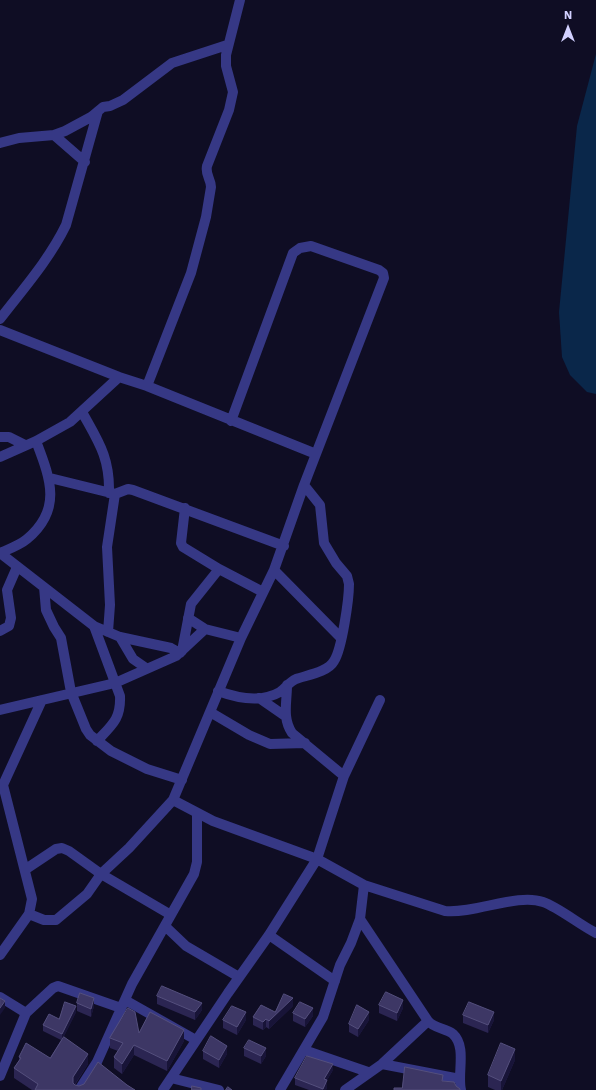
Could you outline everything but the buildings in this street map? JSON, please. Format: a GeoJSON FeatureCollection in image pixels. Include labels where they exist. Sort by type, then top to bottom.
{"type":"FeatureCollection","features":[{"type":"Feature","properties":{"kind":"street"},"geometry":{"type":"LineString","coordinates":[[147,386],[191,273],[206,217],[211,187],[211,182],[206,172],[207,166],[229,110],[233,92],[226,66],[227,45],[240,0]]}},
{"type":"Feature","properties":{"kind":"street"},"geometry":{"type":"LineString","coordinates":[[0,143],[19,138],[54,135],[76,126],[103,107],[110,106],[123,100],[172,63],[227,45]]}},
{"type":"Feature","properties":{"kind":"street"},"geometry":{"type":"LineString","coordinates":[[0,319],[59,241],[66,225],[85,162],[98,111]]}},
{"type":"Feature","properties":{"kind":"street"},"geometry":{"type":"LineString","coordinates":[[54,135],[85,162]]}},
{"type":"Feature","properties":{"kind":"street"},"geometry":{"type":"LineString","coordinates":[[29,914],[44,920],[56,920],[87,894],[101,874],[129,848],[173,800],[241,638],[284,546],[304,485],[384,278],[383,273],[311,246],[300,248],[293,253],[231,421]]}},
{"type":"Feature","properties":{"kind":"street"},"geometry":{"type":"LineString","coordinates":[[0,330],[119,377],[147,386],[316,454]]}},
{"type":"Feature","properties":{"kind":"street"},"geometry":{"type":"LineString","coordinates":[[0,457],[36,441],[70,422],[119,377]]}},
{"type":"Feature","properties":{"kind":"street"},"geometry":{"type":"LineString","coordinates":[[82,412],[101,447],[107,463],[112,493],[107,547],[110,605],[108,632]]}},
{"type":"Feature","properties":{"kind":"street"},"geometry":{"type":"LineString","coordinates":[[0,437],[9,437],[25,445]]}},
{"type":"Feature","properties":{"kind":"street"},"geometry":{"type":"LineString","coordinates":[[36,441],[50,478],[51,493],[49,508],[45,520],[26,540],[0,553],[94,626],[120,637],[167,647],[181,652]]}},
{"type":"Feature","properties":{"kind":"street"},"geometry":{"type":"LineString","coordinates":[[50,478],[112,493],[128,489],[184,508],[284,546]]}},
{"type":"Feature","properties":{"kind":"street"},"geometry":{"type":"LineString","coordinates":[[218,691],[236,698],[259,698],[273,695],[293,680],[327,667],[334,661],[340,637],[349,584],[347,576],[336,563],[324,542],[320,505],[304,485]]}},
{"type":"Feature","properties":{"kind":"street"},"geometry":{"type":"LineString","coordinates":[[184,508],[181,543],[183,547],[219,569],[262,592]]}},
{"type":"Feature","properties":{"kind":"street"},"geometry":{"type":"LineString","coordinates":[[0,631],[8,626],[10,622],[7,590],[17,566]]}},
{"type":"Feature","properties":{"kind":"street"},"geometry":{"type":"LineString","coordinates":[[181,652],[191,604],[219,569]]}},
{"type":"Feature","properties":{"kind":"street"},"geometry":{"type":"LineString","coordinates":[[274,570],[340,637]]}},
{"type":"Feature","properties":{"kind":"street"},"geometry":{"type":"LineString","coordinates":[[44,587],[46,610],[60,638],[71,692],[86,729],[97,741],[147,769],[182,780]]}},
{"type":"Feature","properties":{"kind":"street"},"geometry":{"type":"LineString","coordinates":[[188,618],[205,629],[241,638]]}},
{"type":"Feature","properties":{"kind":"street"},"geometry":{"type":"LineString","coordinates":[[94,626],[120,696],[119,714],[114,723],[97,741]]}},
{"type":"Feature","properties":{"kind":"street"},"geometry":{"type":"LineString","coordinates":[[0,710],[71,692],[115,683],[146,668],[170,660],[181,652],[205,629]]}},
{"type":"Feature","properties":{"kind":"street"},"geometry":{"type":"LineString","coordinates":[[120,637],[133,659],[146,668]]}},
{"type":"Feature","properties":{"kind":"street"},"geometry":{"type":"LineString","coordinates":[[130,676],[133,659]]}},
{"type":"Feature","properties":{"kind":"street"},"geometry":{"type":"LineString","coordinates":[[287,685],[285,716],[288,727],[292,733],[344,776]]}},
{"type":"Feature","properties":{"kind":"street"},"geometry":{"type":"LineString","coordinates":[[259,698],[285,716]]}},
{"type":"Feature","properties":{"kind":"street"},"geometry":{"type":"LineString","coordinates":[[0,955],[29,914],[32,895],[3,784],[42,700]]}},
{"type":"Feature","properties":{"kind":"street"},"geometry":{"type":"LineString","coordinates":[[163,1090],[269,935],[317,859],[344,776],[380,700]]}},
{"type":"Feature","properties":{"kind":"street"},"geometry":{"type":"LineString","coordinates":[[210,712],[249,735],[270,744],[305,743]]}},
{"type":"Feature","properties":{"kind":"street"},"geometry":{"type":"LineString","coordinates":[[173,800],[197,814],[317,859],[364,886],[446,911],[457,912],[525,901],[543,902],[596,933]]}},
{"type":"Feature","properties":{"kind":"street"},"geometry":{"type":"LineString","coordinates":[[78,1090],[100,1065],[132,984],[172,915],[196,867],[197,814]]}},
{"type":"Feature","properties":{"kind":"street"},"geometry":{"type":"LineString","coordinates":[[26,869],[56,849],[62,848],[69,851],[101,874],[172,915]]}},
{"type":"Feature","properties":{"kind":"street"},"geometry":{"type":"LineString","coordinates":[[280,1090],[325,1011],[335,981],[360,919],[364,886]]}},
{"type":"Feature","properties":{"kind":"street"},"geometry":{"type":"LineString","coordinates":[[360,919],[428,1022],[432,1026],[453,1034],[458,1041],[461,1090]]}},
{"type":"Feature","properties":{"kind":"street"},"geometry":{"type":"LineString","coordinates":[[165,926],[182,943],[239,977]]}},
{"type":"Feature","properties":{"kind":"street"},"geometry":{"type":"LineString","coordinates":[[269,935],[335,981]]}},
{"type":"Feature","properties":{"kind":"street"},"geometry":{"type":"LineString","coordinates":[[1,1072],[26,1013],[46,993],[58,986],[123,1004],[196,1040]]}},
{"type":"Feature","properties":{"kind":"street"},"geometry":{"type":"LineString","coordinates":[[0,997],[26,1013]]}},
{"type":"Feature","properties":{"kind":"street"},"geometry":{"type":"LineString","coordinates":[[345,1090],[368,1072],[382,1064],[428,1022]]}},
{"type":"Feature","properties":{"kind":"street"},"geometry":{"type":"LineString","coordinates":[[304,1050],[368,1072]]}},
{"type":"Feature","properties":{"kind":"street"},"geometry":{"type":"LineString","coordinates":[[382,1064],[460,1079]]}},
{"type":"Feature","properties":{"kind":"street"},"geometry":{"type":"LineString","coordinates":[[171,1078],[219,1090]]}},
{"type":"Feature","properties":{"kind":"water"},"geometry":{"type":"Polygon","coordinates":[[[596,54],[596,394],[587,392],[570,375],[562,357],[559,312],[577,126],[596,54]]]}}]}
